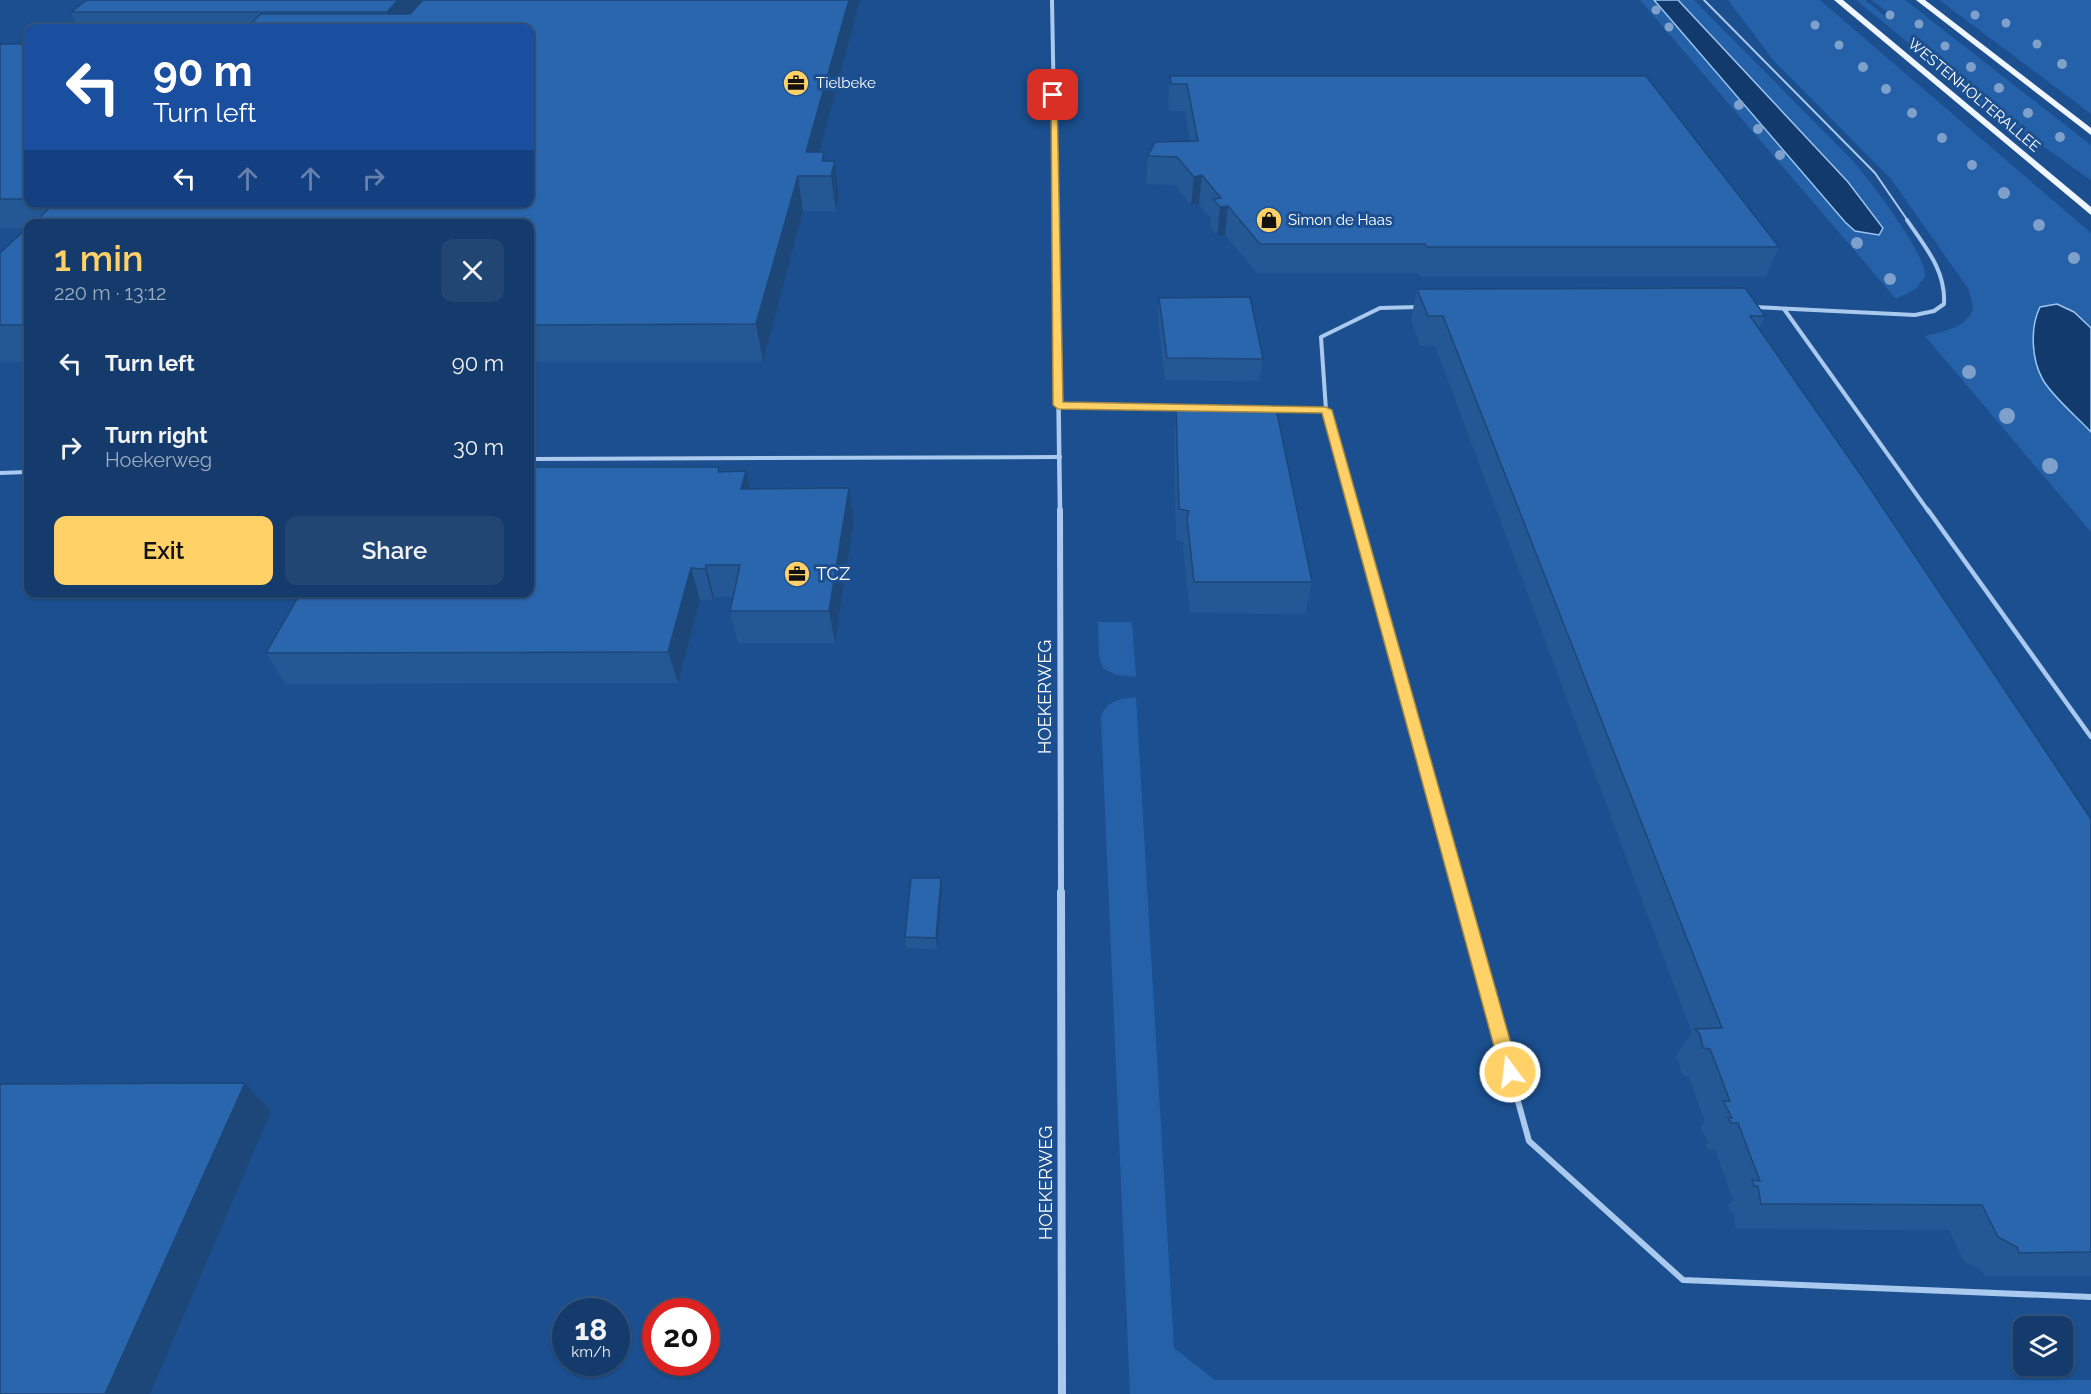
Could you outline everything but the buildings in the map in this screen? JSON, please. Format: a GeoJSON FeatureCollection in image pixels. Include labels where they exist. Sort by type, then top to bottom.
{"type":"FeatureCollection","features":[{"type":"Feature","properties":{"kind":"main road","name":"WESTENHOLTERALLEE"},"geometry":{"type":"LineString","coordinates":[[1838,0],[2091,212]]}},
{"type":"Feature","properties":{"kind":"main road"},"geometry":{"type":"LineString","coordinates":[[1920,0],[2091,132]]}},
{"type":"Feature","properties":{"kind":"street","name":"HOEKERWEG"},"geometry":{"type":"LineString","coordinates":[[1052,0],[1060,457],[1062,1394]]}},
{"type":"Feature","properties":{"kind":"lane"},"geometry":{"type":"LineString","coordinates":[[1704,0],[1875,173],[1939,267],[1945,288],[1944,304],[1934,311],[1915,315],[1743,306]]}},
{"type":"Feature","properties":{"kind":"lane"},"geometry":{"type":"LineString","coordinates":[[1427,307],[1380,308],[1321,337],[1326,410],[1529,1141],[1683,1280],[2091,1297]]}},
{"type":"Feature","properties":{"kind":"lane"},"geometry":{"type":"LineString","coordinates":[[1784,309],[2091,737]]}},
{"type":"Feature","properties":{"kind":"lane"},"geometry":{"type":"LineString","coordinates":[[1058,405],[1221,408]]}},
{"type":"Feature","properties":{"kind":"lane"},"geometry":{"type":"LineString","coordinates":[[1268,409],[1326,410]]}},
{"type":"Feature","properties":{"kind":"lane"},"geometry":{"type":"LineString","coordinates":[[534,459],[1060,457]]}},
{"type":"Feature","properties":{"kind":"lane"},"geometry":{"type":"LineString","coordinates":[[0,473],[24,472]]}},
{"type":"Feature","properties":{"kind":"shaded area"},"geometry":{"type":"Polygon","coordinates":[[[1640,0],[1654,0],[1802,172],[1879,235],[1882,228],[1848,182],[1678,0],[1694,0],[1852,160],[1895,217],[1917,252],[1925,276],[1916,289],[1896,299],[1640,0]]]}},
{"type":"Feature","properties":{"kind":"shaded area"},"geometry":{"type":"Polygon","coordinates":[[[1654,0],[1678,0],[1848,182],[1883,228],[1879,235],[1855,231],[1845,222],[1654,0]]]}},
{"type":"Feature","properties":{"kind":"shaded area"},"geometry":{"type":"Polygon","coordinates":[[[1728,0],[1820,0],[2091,233],[2091,328],[2080,317],[2068,310],[2055,306],[2040,307],[2033,333],[2033,343],[2036,363],[2043,380],[2059,400],[2091,432],[2091,532],[1925,336],[1954,328],[1966,320],[1973,308],[1969,290],[1891,179],[1774,61],[1728,0]]]}},
{"type":"Feature","properties":{"kind":"shaded area"},"geometry":{"type":"Polygon","coordinates":[[[1856,0],[1865,0],[1886,17],[1892,16],[1872,0],[1905,0],[2091,145],[2091,180],[1983,104],[1856,0]]]}},
{"type":"Feature","properties":{"kind":"shaded area"},"geometry":{"type":"Polygon","coordinates":[[[1939,0],[2091,0],[2091,114],[1939,0]]]}},
{"type":"Feature","properties":{"kind":"shaded area"},"geometry":{"type":"Polygon","coordinates":[[[2057,304],[2074,312],[2091,328],[2091,432],[2047,386],[2036,363],[2033,333],[2037,315],[2040,307],[2057,304]]]}},
{"type":"Feature","properties":{"kind":"shaded area"},"geometry":{"type":"Polygon","coordinates":[[[1098,622],[1132,622],[1136,677],[1116,675],[1103,668],[1099,656],[1098,622]]]}},
{"type":"Feature","properties":{"kind":"shaded area"},"geometry":{"type":"Polygon","coordinates":[[[1136,697],[1174,1348],[1215,1380],[2091,1380],[2091,1394],[1130,1394],[1101,718],[1110,704],[1136,697]]]}},
{"type":"Feature","properties":{"kind":"place","name":"Tielbeke"},"geometry":{"type":"Point","coordinates":[796,83]}},
{"type":"Feature","properties":{"kind":"place","name":"Simon de Haas"},"geometry":{"type":"Point","coordinates":[1269,220]}},
{"type":"Feature","properties":{"kind":"place","name":"TCZ"},"geometry":{"type":"Point","coordinates":[797,574]}},
{"type":"Feature","properties":{"kind":"route"},"geometry":{"type":"LineString","coordinates":[[1053,95],[1058,405],[1326,410],[1510,1072]]}}]}
